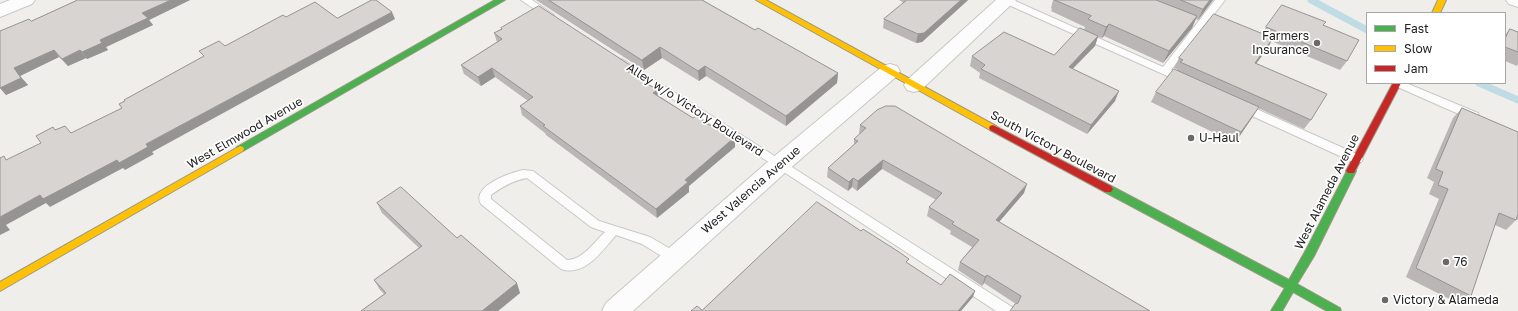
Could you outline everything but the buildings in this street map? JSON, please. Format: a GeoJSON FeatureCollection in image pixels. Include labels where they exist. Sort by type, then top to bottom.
{"type":"FeatureCollection","features":[{"type":"Feature","properties":{"kind":"main road","name":"West Elmwood Avenue"},"geometry":{"type":"LineString","coordinates":[[0,287],[501,0]]}},
{"type":"Feature","properties":{"kind":"main road","name":"South Victory Boulevard"},"geometry":{"type":"LineString","coordinates":[[762,0],[988,126],[1336,311]]}},
{"type":"Feature","properties":{"kind":"main road"},"geometry":{"type":"LineString","coordinates":[[1436,12],[1442,0]]}},
{"type":"Feature","properties":{"kind":"main road","name":"West Alameda Avenue"},"geometry":{"type":"LineString","coordinates":[[1276,311],[1310,253],[1396,84]]}},
{"type":"Feature","properties":{"kind":"street"},"geometry":{"type":"LineString","coordinates":[[0,11],[26,0]]}},
{"type":"Feature","properties":{"kind":"street"},"geometry":{"type":"LineString","coordinates":[[914,85],[1006,0]]}},
{"type":"Feature","properties":{"kind":"street","name":"West Valencia Avenue"},"geometry":{"type":"LineString","coordinates":[[615,311],[779,165],[890,72]]}},
{"type":"Feature","properties":{"kind":"lane"},"geometry":{"type":"LineString","coordinates":[[526,0],[559,22]]}},
{"type":"Feature","properties":{"kind":"lane"},"geometry":{"type":"LineString","coordinates":[[1006,0],[1191,84]]}},
{"type":"Feature","properties":{"kind":"lane"},"geometry":{"type":"LineString","coordinates":[[1164,72],[1194,24],[1220,0]]}},
{"type":"Feature","properties":{"kind":"lane","name":"Alley w/o Victory Boulevard"},"geometry":{"type":"LineString","coordinates":[[612,56],[998,309]]}},
{"type":"Feature","properties":{"kind":"lane"},"geometry":{"type":"LineString","coordinates":[[1399,84],[1482,120]]}},
{"type":"Feature","properties":{"kind":"lane"},"geometry":{"type":"LineString","coordinates":[[1232,103],[1357,159]]}},
{"type":"Feature","properties":{"kind":"lane"},"geometry":{"type":"LineString","coordinates":[[613,231],[586,260],[576,265],[565,265],[485,201],[486,193],[505,179],[517,175],[529,174],[595,224],[613,231],[646,240],[675,258]]}},
{"type":"Feature","properties":{"kind":"waterway"},"geometry":{"type":"LineString","coordinates":[[1311,0],[1366,29]]}},
{"type":"Feature","properties":{"kind":"waterway"},"geometry":{"type":"LineString","coordinates":[[1481,84],[1518,100]]}},
{"type":"Feature","properties":{"kind":"traffic: fast"},"geometry":{"type":"LineString","coordinates":[[240,149],[501,0]]}},
{"type":"Feature","properties":{"kind":"traffic: fast"},"geometry":{"type":"LineString","coordinates":[[1108,189],[1291,286],[1310,253],[1351,171]]}},
{"type":"Feature","properties":{"kind":"traffic: fast"},"geometry":{"type":"LineString","coordinates":[[1276,311],[1291,286],[1336,311]]}},
{"type":"Feature","properties":{"kind":"traffic: slow"},"geometry":{"type":"LineString","coordinates":[[760,0],[993,128]]}},
{"type":"Feature","properties":{"kind":"traffic: slow"},"geometry":{"type":"LineString","coordinates":[[1436,12],[1442,0]]}},
{"type":"Feature","properties":{"kind":"traffic: slow"},"geometry":{"type":"LineString","coordinates":[[0,287],[240,149]]}},
{"type":"Feature","properties":{"kind":"traffic: jam"},"geometry":{"type":"LineString","coordinates":[[1351,171],[1396,84]]}},
{"type":"Feature","properties":{"kind":"traffic: jam"},"geometry":{"type":"LineString","coordinates":[[993,128],[1108,189]]}},
{"type":"Feature","properties":{"kind":"place","name":"Farmers Insurance"},"geometry":{"type":"Point","coordinates":[1317,43]}},
{"type":"Feature","properties":{"kind":"place","name":"U-Haul"},"geometry":{"type":"Point","coordinates":[1191,138]}},
{"type":"Feature","properties":{"kind":"place","name":"76"},"geometry":{"type":"Point","coordinates":[1446,262]}},
{"type":"Feature","properties":{"kind":"place","name":"Victory & Alameda"},"geometry":{"type":"Point","coordinates":[1385,300]}}]}
